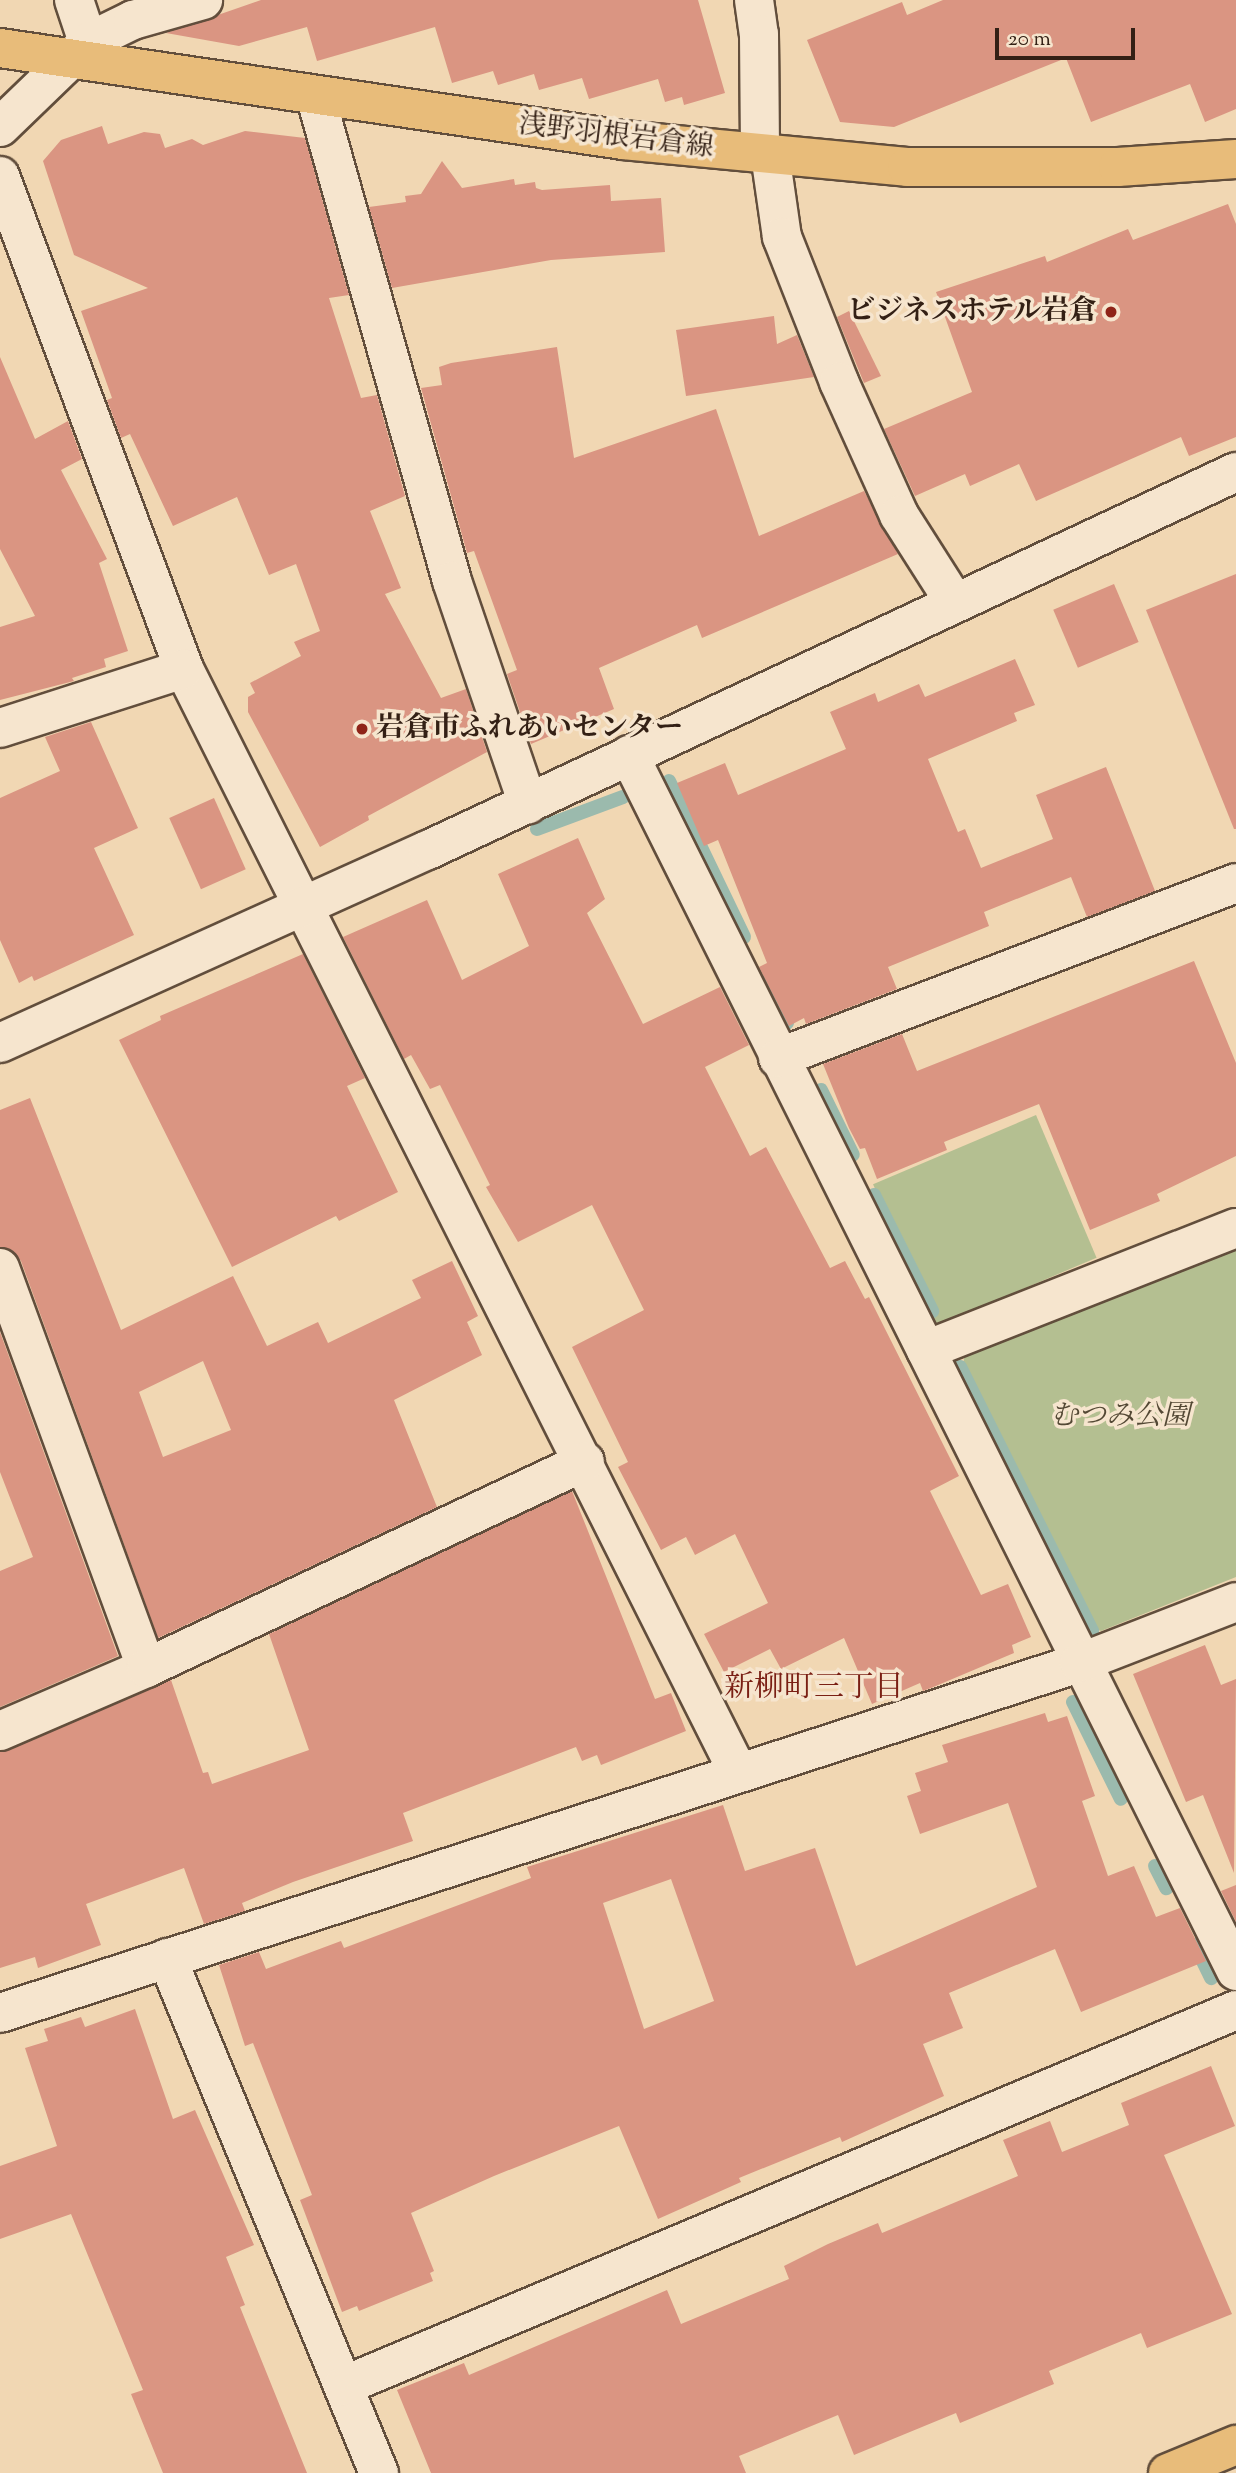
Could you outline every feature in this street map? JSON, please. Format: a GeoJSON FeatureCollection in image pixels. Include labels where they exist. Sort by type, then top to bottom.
{"type":"FeatureCollection","features":[{"type":"Feature","properties":{"kind":"main road","name":"浅野羽根岩倉線"},"geometry":{"type":"LineString","coordinates":[[0,48],[78,51],[316,98],[623,140],[907,167],[1118,167],[1236,159]]}},
{"type":"Feature","properties":{"kind":"main road"},"geometry":{"type":"LineString","coordinates":[[1168,2473],[1236,2445]]}},
{"type":"Feature","properties":{"kind":"street"},"geometry":{"type":"LineString","coordinates":[[74,0],[78,51]]}},
{"type":"Feature","properties":{"kind":"street"},"geometry":{"type":"LineString","coordinates":[[0,127],[78,51],[133,20],[203,0]]}},
{"type":"Feature","properties":{"kind":"street"},"geometry":{"type":"LineString","coordinates":[[754,0],[759,34],[765,153],[782,237],[839,382],[899,515],[955,603]]}},
{"type":"Feature","properties":{"kind":"street"},"geometry":{"type":"LineString","coordinates":[[316,98],[452,581],[528,804]]}},
{"type":"Feature","properties":{"kind":"street"},"geometry":{"type":"LineString","coordinates":[[0,176],[184,670],[585,1461],[737,1770]]}},
{"type":"Feature","properties":{"kind":"street"},"geometry":{"type":"LineString","coordinates":[[0,1044],[528,804],[1236,472]]}},
{"type":"Feature","properties":{"kind":"street"},"geometry":{"type":"LineString","coordinates":[[0,728],[184,670]]}},
{"type":"Feature","properties":{"kind":"street"},"geometry":{"type":"LineString","coordinates":[[629,755],[1079,1663],[1236,1971]]}},
{"type":"Feature","properties":{"kind":"street"},"geometry":{"type":"LineString","coordinates":[[778,1058],[1236,883]]}},
{"type":"Feature","properties":{"kind":"street"},"geometry":{"type":"LineString","coordinates":[[926,1350],[1236,1228]]}},
{"type":"Feature","properties":{"kind":"street"},"geometry":{"type":"LineString","coordinates":[[0,1268],[146,1668]]}},
{"type":"Feature","properties":{"kind":"street"},"geometry":{"type":"LineString","coordinates":[[0,1731],[146,1668],[585,1461]]}},
{"type":"Feature","properties":{"kind":"street"},"geometry":{"type":"LineString","coordinates":[[0,2013],[737,1770],[1079,1663],[1236,1602]]}},
{"type":"Feature","properties":{"kind":"street"},"geometry":{"type":"LineString","coordinates":[[167,1958],[379,2473]]}},
{"type":"Feature","properties":{"kind":"street"},"geometry":{"type":"LineString","coordinates":[[343,2386],[1236,2010]]}},
{"type":"Feature","properties":{"kind":"green space"},"geometry":{"type":"Polygon","coordinates":[[[1036,1115],[1097,1258],[934,1327],[873,1184],[1036,1115]]]}},
{"type":"Feature","properties":{"kind":"green space","name":"むつみ公園"},"geometry":{"type":"Polygon","coordinates":[[[1236,1244],[1236,1577],[1101,1631],[1095,1629],[963,1364],[965,1354],[1236,1244]]]}},
{"type":"Feature","properties":{"kind":"building"},"geometry":{"type":"Polygon","coordinates":[[[261,0],[698,0],[725,93],[684,105],[682,97],[665,102],[658,79],[589,99],[582,78],[539,90],[534,74],[498,85],[493,71],[452,83],[435,27],[317,61],[307,27],[239,46],[166,33],[261,0]]]}},
{"type":"Feature","properties":{"kind":"building"},"geometry":{"type":"Polygon","coordinates":[[[943,0],[1236,0],[1236,109],[1205,122],[1190,84],[1091,122],[1066,58],[894,127],[840,122],[807,40],[902,2],[907,15],[943,0]]]}},
{"type":"Feature","properties":{"kind":"building"},"geometry":{"type":"Polygon","coordinates":[[[102,126],[108,144],[144,132],[160,134],[165,148],[192,139],[203,145],[245,131],[305,138],[349,295],[329,298],[361,398],[377,395],[405,496],[370,511],[401,588],[385,594],[441,698],[466,689],[487,752],[368,816],[369,820],[320,847],[248,712],[248,697],[255,693],[250,683],[301,656],[294,642],[320,631],[296,564],[269,575],[237,497],[173,526],[130,434],[121,438],[107,400],[112,398],[81,311],[148,288],[74,255],[43,161],[61,140],[102,126]]]}},
{"type":"Feature","properties":{"kind":"building"},"geometry":{"type":"Polygon","coordinates":[[[442,161],[462,188],[514,179],[515,185],[535,182],[536,188],[542,190],[610,185],[611,201],[661,198],[665,252],[551,260],[392,288],[369,207],[406,202],[405,196],[421,194],[442,161]]]}},
{"type":"Feature","properties":{"kind":"building"},"geometry":{"type":"Polygon","coordinates":[[[1228,204],[1236,224],[1236,437],[1189,456],[1181,437],[1036,501],[1019,464],[970,486],[965,474],[915,496],[884,429],[972,392],[936,292],[1045,256],[1047,262],[1128,229],[1133,240],[1228,204]]]}},
{"type":"Feature","properties":{"kind":"building"},"geometry":{"type":"Polygon","coordinates":[[[849,311],[881,376],[864,383],[837,317],[849,311]]]}},
{"type":"Feature","properties":{"kind":"building"},"geometry":{"type":"Polygon","coordinates":[[[774,316],[777,344],[797,335],[814,377],[686,396],[676,330],[774,316]]]}},
{"type":"Feature","properties":{"kind":"building"},"geometry":{"type":"Polygon","coordinates":[[[557,347],[574,458],[716,409],[759,536],[864,491],[898,554],[702,638],[697,625],[599,668],[614,709],[531,744],[507,674],[517,670],[474,551],[467,553],[421,388],[442,385],[439,367],[451,363],[557,347]]]}},
{"type":"Feature","properties":{"kind":"building"},"geometry":{"type":"Polygon","coordinates":[[[0,357],[35,439],[68,421],[82,459],[61,470],[107,559],[99,563],[128,651],[104,659],[106,667],[72,678],[74,681],[0,700],[0,627],[35,616],[0,549],[0,357]]]}},
{"type":"Feature","properties":{"kind":"building"},"geometry":{"type":"Polygon","coordinates":[[[1236,574],[1236,829],[1234,829],[1146,610],[1236,574]]]}},
{"type":"Feature","properties":{"kind":"building"},"geometry":{"type":"Polygon","coordinates":[[[1114,584],[1139,642],[1078,668],[1053,610],[1114,584]]]}},
{"type":"Feature","properties":{"kind":"building"},"geometry":{"type":"Polygon","coordinates":[[[1015,659],[1035,705],[1014,713],[1017,721],[928,759],[958,832],[965,829],[981,868],[1053,839],[1036,795],[1106,767],[1155,891],[1087,917],[1071,877],[984,912],[989,926],[888,967],[897,989],[806,1024],[804,1018],[789,1026],[759,967],[767,963],[718,840],[704,846],[677,783],[725,763],[738,795],[846,749],[830,712],[875,693],[878,702],[919,684],[925,697],[1015,659]]]}},
{"type":"Feature","properties":{"kind":"building"},"geometry":{"type":"Polygon","coordinates":[[[91,722],[138,828],[94,848],[134,935],[34,981],[32,976],[19,983],[0,940],[0,798],[60,771],[45,737],[91,722]]]}},
{"type":"Feature","properties":{"kind":"building"},"geometry":{"type":"Polygon","coordinates":[[[214,798],[246,869],[201,889],[169,818],[214,798]]]}},
{"type":"Feature","properties":{"kind":"building"},"geometry":{"type":"Polygon","coordinates":[[[578,838],[605,899],[587,913],[643,1024],[720,987],[749,1045],[705,1067],[750,1156],[766,1147],[830,1268],[845,1261],[865,1299],[869,1297],[959,1476],[930,1491],[981,1595],[1008,1584],[1031,1637],[1012,1645],[1014,1653],[923,1691],[920,1683],[872,1704],[844,1638],[781,1669],[770,1649],[724,1672],[704,1634],[768,1603],[735,1534],[695,1555],[686,1537],[661,1550],[618,1467],[628,1462],[572,1347],[644,1310],[592,1205],[518,1242],[486,1187],[490,1185],[440,1085],[430,1089],[411,1055],[404,1059],[343,937],[427,900],[462,980],[529,946],[498,874],[578,838]]]}},
{"type":"Feature","properties":{"kind":"building"},"geometry":{"type":"Polygon","coordinates":[[[303,954],[365,1078],[347,1086],[398,1192],[339,1221],[336,1216],[232,1267],[119,1040],[161,1020],[160,1016],[303,954]]]}},
{"type":"Feature","properties":{"kind":"building"},"geometry":{"type":"Polygon","coordinates":[[[1194,961],[1236,1063],[1236,1156],[1157,1194],[1160,1201],[1090,1230],[1039,1104],[944,1142],[947,1150],[877,1179],[865,1148],[860,1149],[849,1128],[823,1064],[902,1034],[917,1071],[1194,961]]]}},
{"type":"Feature","properties":{"kind":"building"},"geometry":{"type":"Polygon","coordinates":[[[30,1098],[121,1330],[233,1276],[267,1346],[318,1322],[328,1343],[421,1298],[412,1280],[452,1261],[478,1316],[467,1322],[482,1355],[394,1400],[437,1507],[158,1638],[21,1261],[13,1251],[0,1247],[0,1110],[30,1098]],[[203,1361],[139,1392],[163,1457],[231,1430],[203,1361]]]}},
{"type":"Feature","properties":{"kind":"building"},"geometry":{"type":"Polygon","coordinates":[[[0,1332],[118,1656],[0,1707],[0,1571],[33,1557],[0,1472],[0,1332]]]}},
{"type":"Feature","properties":{"kind":"building"},"geometry":{"type":"Polygon","coordinates":[[[572,1491],[655,1699],[671,1693],[686,1731],[601,1765],[597,1755],[582,1761],[576,1747],[403,1813],[413,1841],[293,1882],[242,1903],[245,1911],[204,1924],[184,1868],[86,1904],[101,1945],[38,1968],[35,1957],[0,1968],[0,1752],[171,1680],[203,1773],[208,1772],[212,1784],[309,1750],[269,1634],[572,1491]]]}},
{"type":"Feature","properties":{"kind":"building"},"geometry":{"type":"Polygon","coordinates":[[[1205,1645],[1221,1685],[1236,1679],[1234,1873],[1203,1795],[1186,1802],[1133,1674],[1205,1645]]]}},
{"type":"Feature","properties":{"kind":"building"},"geometry":{"type":"Polygon","coordinates":[[[1045,1713],[1048,1722],[1067,1716],[1095,1796],[1082,1801],[1108,1876],[1134,1866],[1156,1917],[1180,1908],[1206,1961],[1081,2012],[1055,1949],[949,1993],[963,2028],[923,2044],[944,2096],[842,2142],[840,2137],[739,2178],[741,2182],[658,2219],[619,2126],[494,2176],[411,2213],[434,2271],[430,2273],[433,2281],[359,2311],[357,2306],[342,2312],[300,2200],[312,2195],[253,2043],[245,2046],[219,1965],[259,1952],[266,1969],[341,1941],[344,1948],[531,1878],[527,1867],[723,1805],[745,1871],[815,1848],[856,1966],[1037,1887],[1008,1803],[920,1834],[907,1796],[921,1791],[915,1773],[948,1762],[942,1745],[1045,1713]],[[671,1879],[603,1903],[644,2029],[714,2001],[671,1879]]]}},
{"type":"Feature","properties":{"kind":"building"},"geometry":{"type":"Polygon","coordinates":[[[1236,1885],[1236,1922],[1221,1891],[1236,1885]]]}},
{"type":"Feature","properties":{"kind":"building"},"geometry":{"type":"Polygon","coordinates":[[[135,2009],[173,2119],[195,2110],[254,2245],[226,2257],[245,2305],[240,2307],[307,2473],[163,2473],[131,2394],[143,2390],[71,2214],[0,2239],[0,2166],[57,2146],[25,2048],[48,2041],[44,2029],[81,2017],[85,2027],[135,2009]]]}},
{"type":"Feature","properties":{"kind":"building"},"geometry":{"type":"Polygon","coordinates":[[[1211,2066],[1235,2126],[1164,2155],[1232,2314],[1147,2348],[1141,2333],[1049,2371],[1054,2384],[960,2423],[956,2413],[854,2455],[838,2415],[739,2456],[746,2473],[431,2473],[397,2390],[464,2363],[469,2375],[667,2290],[681,2324],[789,2279],[784,2266],[828,2244],[878,2223],[882,2233],[1018,2176],[1003,2140],[1050,2121],[1062,2152],[1129,2125],[1121,2103],[1211,2066]]]}},
{"type":"Feature","properties":{"kind":"waterway"},"geometry":{"type":"LineString","coordinates":[[669,781],[744,937]]}},
{"type":"Feature","properties":{"kind":"waterway"},"geometry":{"type":"LineString","coordinates":[[537,829],[623,797]]}},
{"type":"Feature","properties":{"kind":"waterway"},"geometry":{"type":"LineString","coordinates":[[766,982],[787,1023]]}},
{"type":"Feature","properties":{"kind":"waterway"},"geometry":{"type":"LineString","coordinates":[[821,1090],[853,1155]]}},
{"type":"Feature","properties":{"kind":"waterway"},"geometry":{"type":"LineString","coordinates":[[874,1195],[932,1311]]}},
{"type":"Feature","properties":{"kind":"waterway"},"geometry":{"type":"LineString","coordinates":[[960,1367],[1092,1631]]}},
{"type":"Feature","properties":{"kind":"waterway"},"geometry":{"type":"LineString","coordinates":[[1073,1702],[1121,1799]]}},
{"type":"Feature","properties":{"kind":"waterway"},"geometry":{"type":"LineString","coordinates":[[1155,1866],[1166,1888]]}},
{"type":"Feature","properties":{"kind":"waterway"},"geometry":{"type":"LineString","coordinates":[[1195,1945],[1211,1978]]}},
{"type":"Feature","properties":{"kind":"place","name":"ビジネスホテル岩倉"},"geometry":{"type":"Point","coordinates":[1111,312]}},
{"type":"Feature","properties":{"kind":"place","name":"岩倉市ふれあいセンター"},"geometry":{"type":"Point","coordinates":[362,729]}},
{"type":"Feature","properties":{"kind":"district","name":"新柳町三丁目"},"geometry":{"type":"Point","coordinates":[814,1689]}}]}
